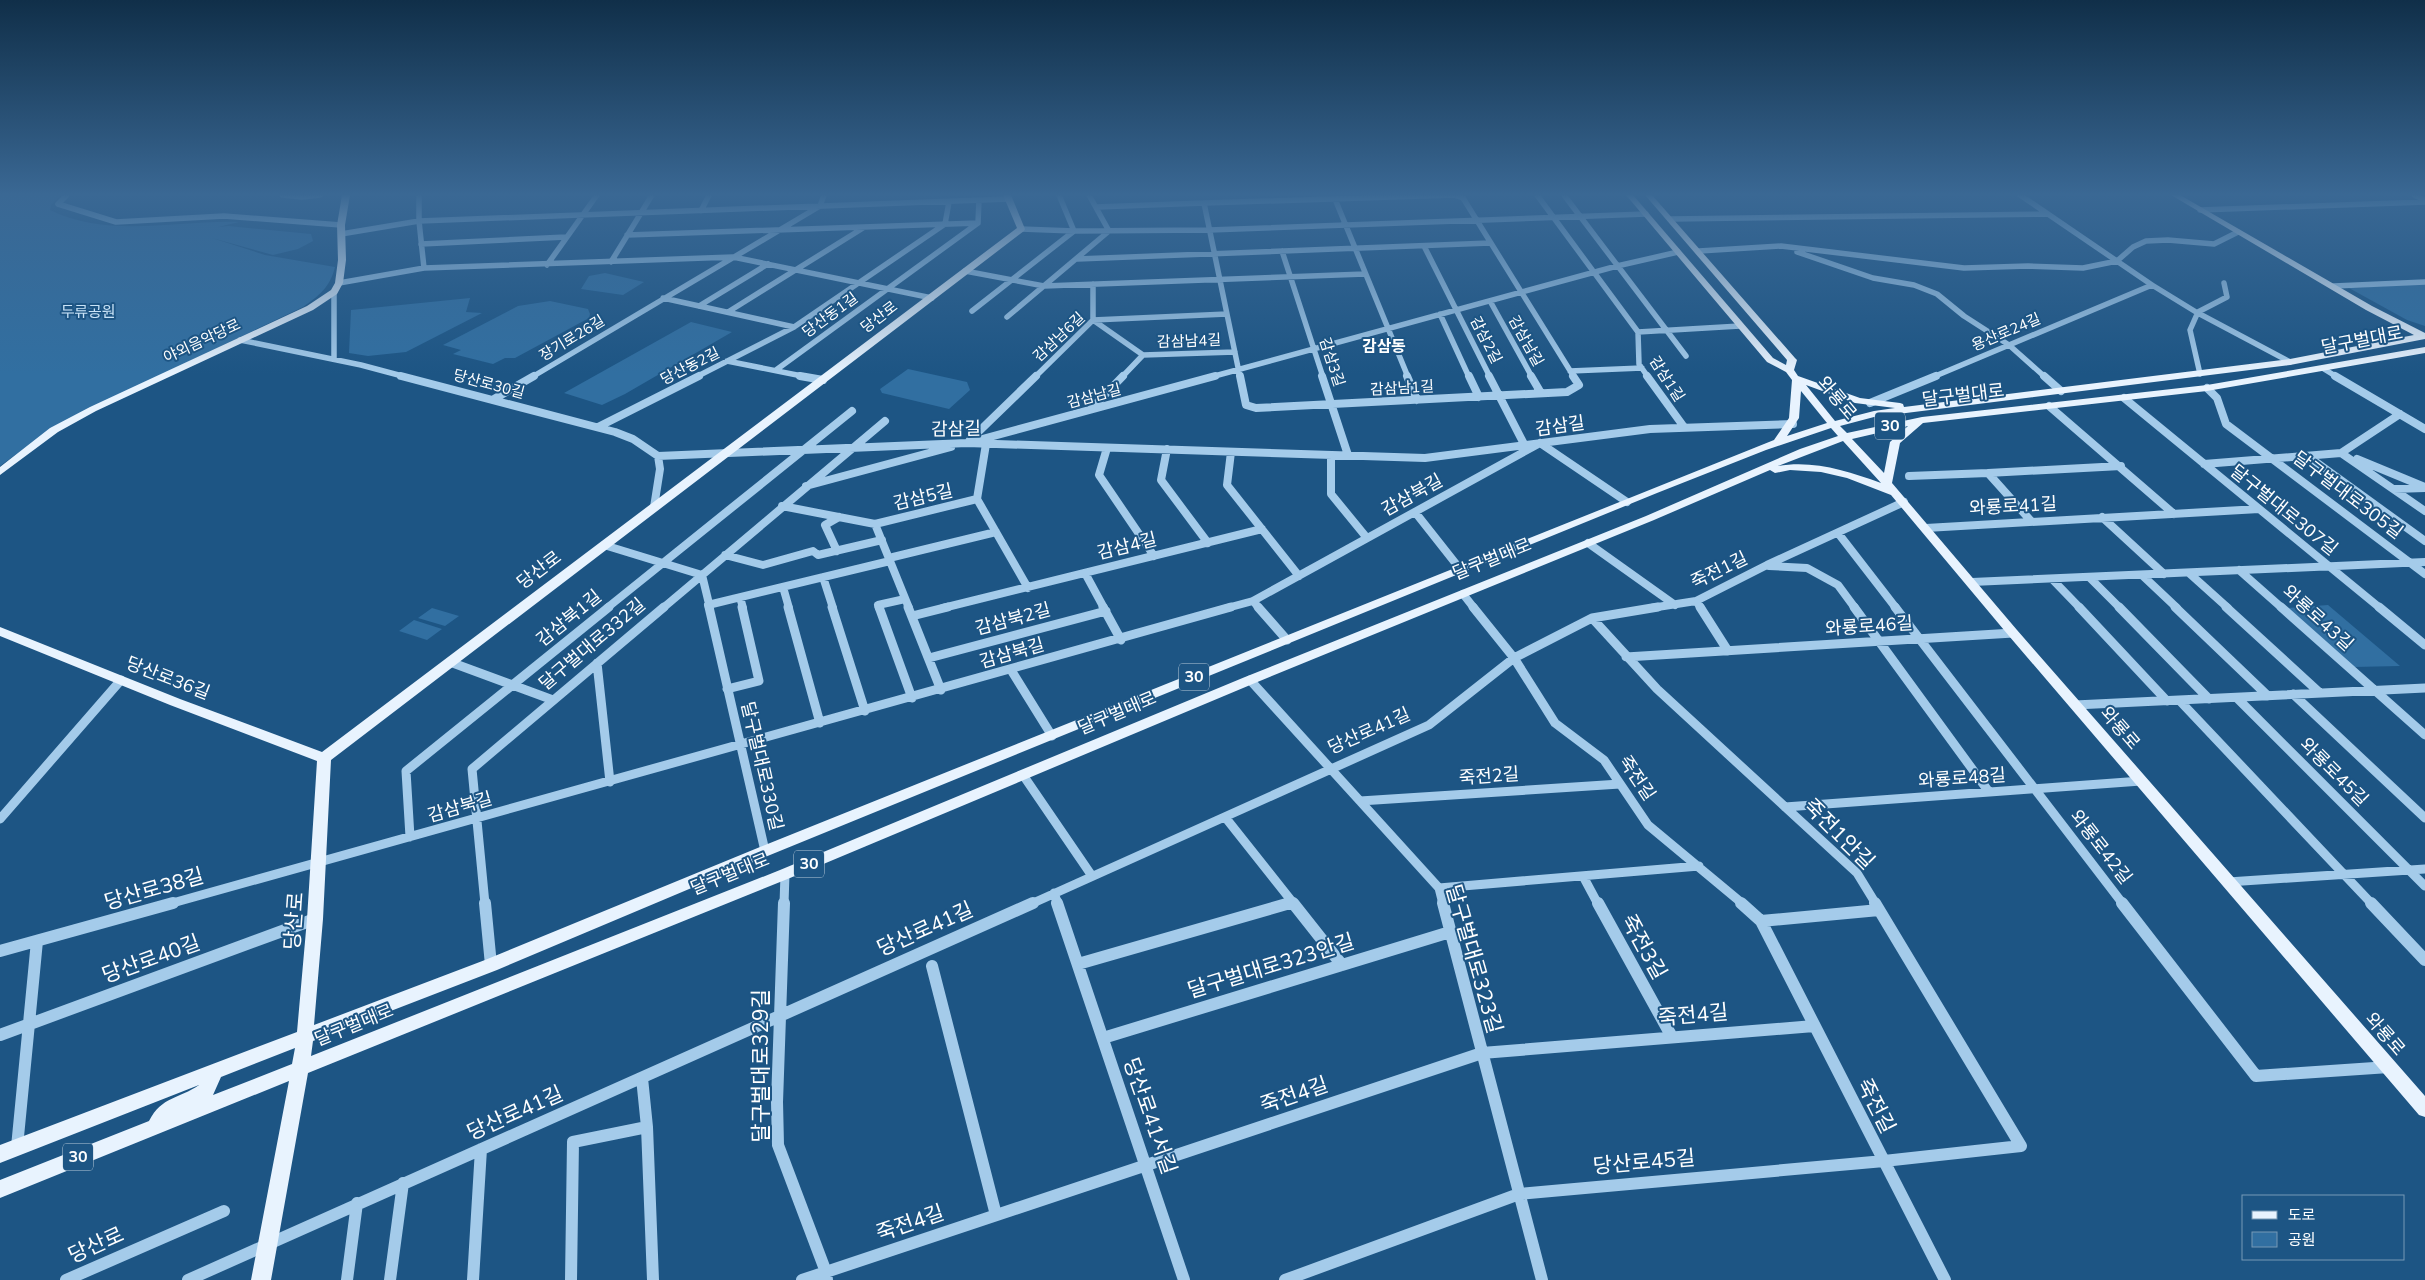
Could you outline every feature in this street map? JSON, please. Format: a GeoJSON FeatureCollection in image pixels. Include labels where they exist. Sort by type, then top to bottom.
{"type":"FeatureCollection","features":[{"type":"Feature","properties":{"kind":"main road","name":"야외음악당로"},"geometry":{"type":"LineString","coordinates":[[0,472],[54,430],[93,408],[310,308],[334,292],[339,283],[342,255]]}},
{"type":"Feature","properties":{"kind":"main road","name":"당산로"},"geometry":{"type":"LineString","coordinates":[[261,1280],[305,1037],[315,919],[324,758],[987,255]]}},
{"type":"Feature","properties":{"kind":"main road","name":"와룡로"},"geometry":{"type":"LineString","coordinates":[[1680,255],[1770,360],[1789,370],[1797,378],[1832,423],[1904,502],[2013,633],[2425,1109]]}},
{"type":"Feature","properties":{"kind":"main road","name":"와룡로"},"geometry":{"type":"LineString","coordinates":[[1702,255],[1792,360],[1789,370]]}},
{"type":"Feature","properties":{"kind":"main road"},"geometry":{"type":"LineString","coordinates":[[2278,255],[2425,340]]}},
{"type":"Feature","properties":{"kind":"main road","name":"달구벌대로"},"geometry":{"type":"LineString","coordinates":[[0,1189],[785,874],[1250,680],[1749,477],[1804,451],[1922,414],[2062,391],[2290,362],[2425,340]]}},
{"type":"Feature","properties":{"kind":"main road","name":"달구벌대로"},"geometry":{"type":"LineString","coordinates":[[0,1154],[491,964],[1460,569],[1774,443],[1832,423],[1874,414],[1922,414],[2049,406],[2207,388],[2324,370],[2425,340]]}},
{"type":"Feature","properties":{"kind":"main road"},"geometry":{"type":"LineString","coordinates":[[1774,443],[1793,424],[1797,413],[1797,378],[1847,398],[1922,414]]}},
{"type":"Feature","properties":{"kind":"main road"},"geometry":{"type":"LineString","coordinates":[[1749,477],[1782,468],[1802,466],[1834,471],[1891,487],[1895,442],[1922,414]]}},
{"type":"Feature","properties":{"kind":"main road"},"geometry":{"type":"LineString","coordinates":[[1387,624],[1387,617],[1407,608],[1397,596]]}},
{"type":"Feature","properties":{"kind":"main road","name":"당산로36길"},"geometry":{"type":"LineString","coordinates":[[2,633],[324,758]]}},
{"type":"Feature","properties":{"kind":"main road"},"geometry":{"type":"LineString","coordinates":[[156,1126],[162,1114],[171,1107],[201,1095],[209,1088],[214,1081],[213,1072]]}},
{"type":"Feature","properties":{"kind":"street"},"geometry":{"type":"LineString","coordinates":[[422,255],[424,268]]}},
{"type":"Feature","properties":{"kind":"street"},"geometry":{"type":"LineString","coordinates":[[546,265],[553,255]]}},
{"type":"Feature","properties":{"kind":"street"},"geometry":{"type":"LineString","coordinates":[[612,262],[616,255]]}},
{"type":"Feature","properties":{"kind":"street","name":"장기로26길"},"geometry":{"type":"LineString","coordinates":[[494,399],[737,255]]}},
{"type":"Feature","properties":{"kind":"street"},"geometry":{"type":"LineString","coordinates":[[728,312],[820,255]]}},
{"type":"Feature","properties":{"kind":"street","name":"당산동2길"},"geometry":{"type":"LineString","coordinates":[[598,427],[794,326],[899,255]]}},
{"type":"Feature","properties":{"kind":"street","name":"당산동1길"},"geometry":{"type":"LineString","coordinates":[[776,370],[935,255]]}},
{"type":"Feature","properties":{"kind":"street"},"geometry":{"type":"LineString","coordinates":[[972,311],[1044,255]]}},
{"type":"Feature","properties":{"kind":"street"},"geometry":{"type":"LineString","coordinates":[[1007,317],[1081,255]]}},
{"type":"Feature","properties":{"kind":"street"},"geometry":{"type":"LineString","coordinates":[[1076,259],[1194,255]]}},
{"type":"Feature","properties":{"kind":"street","name":"감삼남4길"},"geometry":{"type":"LineString","coordinates":[[1214,255],[1238,369]]}},
{"type":"Feature","properties":{"kind":"street","name":"감삼3길"},"geometry":{"type":"LineString","coordinates":[[1283,255],[1348,455]]}},
{"type":"Feature","properties":{"kind":"street"},"geometry":{"type":"LineString","coordinates":[[1357,255],[1417,400]]}},
{"type":"Feature","properties":{"kind":"street","name":"감삼2길"},"geometry":{"type":"LineString","coordinates":[[1429,255],[1501,395],[1524,446]]}},
{"type":"Feature","properties":{"kind":"street"},"geometry":{"type":"LineString","coordinates":[[1497,255],[1570,371],[1642,368]]}},
{"type":"Feature","properties":{"kind":"street"},"geometry":{"type":"LineString","coordinates":[[1581,255],[1638,332],[1740,326]]}},
{"type":"Feature","properties":{"kind":"street"},"geometry":{"type":"LineString","coordinates":[[1609,255],[1686,356]]}},
{"type":"Feature","properties":{"kind":"street","name":"감삼남길"},"geometry":{"type":"LineString","coordinates":[[806,486],[1594,272],[1666,255]]}},
{"type":"Feature","properties":{"kind":"street"},"geometry":{"type":"LineString","coordinates":[[1806,255],[1874,278],[1914,285],[1938,294],[1964,316],[2009,345],[2062,391]]}},
{"type":"Feature","properties":{"kind":"street"},"geometry":{"type":"LineString","coordinates":[[1854,255],[1964,268],[2028,266],[2083,268],[2117,261],[2124,255]]}},
{"type":"Feature","properties":{"kind":"street"},"geometry":{"type":"LineString","coordinates":[[2108,255],[2198,313],[2290,362]]}},
{"type":"Feature","properties":{"kind":"street"},"geometry":{"type":"LineString","coordinates":[[339,283],[424,268],[733,257],[932,298]]}},
{"type":"Feature","properties":{"kind":"street"},"geometry":{"type":"LineString","coordinates":[[699,306],[768,264]]}},
{"type":"Feature","properties":{"kind":"street"},"geometry":{"type":"LineString","coordinates":[[965,271],[1044,286],[1365,274]]}},
{"type":"Feature","properties":{"kind":"street"},"geometry":{"type":"LineString","coordinates":[[2334,286],[2425,282]]}},
{"type":"Feature","properties":{"kind":"street"},"geometry":{"type":"LineString","coordinates":[[2200,374],[2190,330],[2198,313],[2213,302],[2227,297],[2224,283]]}},
{"type":"Feature","properties":{"kind":"street"},"geometry":{"type":"LineString","coordinates":[[1091,410],[1143,355],[1093,320],[1093,284]]}},
{"type":"Feature","properties":{"kind":"street","name":"용산로24길"},"geometry":{"type":"LineString","coordinates":[[1870,403],[2152,285]]}},
{"type":"Feature","properties":{"kind":"street"},"geometry":{"type":"LineString","coordinates":[[334,292],[334,359]]}},
{"type":"Feature","properties":{"kind":"street"},"geometry":{"type":"LineString","coordinates":[[663,298],[794,326]]}},
{"type":"Feature","properties":{"kind":"street","name":"감삼남길"},"geometry":{"type":"LineString","coordinates":[[1490,301],[1541,394]]}},
{"type":"Feature","properties":{"kind":"street","name":"감삼남6길"},"geometry":{"type":"LineString","coordinates":[[967,443],[1093,320],[1227,314]]}},
{"type":"Feature","properties":{"kind":"street"},"geometry":{"type":"LineString","coordinates":[[1440,314],[1479,396]]}},
{"type":"Feature","properties":{"kind":"street","name":"감삼1길"},"geometry":{"type":"LineString","coordinates":[[1638,332],[1639,364],[1684,427]]}},
{"type":"Feature","properties":{"kind":"street","name":"당산로30길"},"geometry":{"type":"LineString","coordinates":[[240,340],[334,359],[598,427],[633,439],[658,456]]}},
{"type":"Feature","properties":{"kind":"street","name":"감삼남4길"},"geometry":{"type":"LineString","coordinates":[[1143,355],[1235,352]]}},
{"type":"Feature","properties":{"kind":"street"},"geometry":{"type":"LineString","coordinates":[[727,361],[823,380]]}},
{"type":"Feature","properties":{"kind":"street","name":"감삼남1길"},"geometry":{"type":"LineString","coordinates":[[1238,369],[1246,405],[1256,408],[1567,392],[1578,385],[1570,371]]}},
{"type":"Feature","properties":{"kind":"street"},"geometry":{"type":"LineString","coordinates":[[2324,370],[2425,429]]}},
{"type":"Feature","properties":{"kind":"street","name":"달구벌대로305길"},"geometry":{"type":"LineString","coordinates":[[2207,388],[2217,398],[2226,424],[2425,574]]}},
{"type":"Feature","properties":{"kind":"street","name":"달구벌대로307길"},"geometry":{"type":"LineString","coordinates":[[2124,398],[2425,645]]}},
{"type":"Feature","properties":{"kind":"street"},"geometry":{"type":"LineString","coordinates":[[2049,406],[2174,514]]}},
{"type":"Feature","properties":{"kind":"street"},"geometry":{"type":"LineString","coordinates":[[804,449],[852,411]]}},
{"type":"Feature","properties":{"kind":"street"},"geometry":{"type":"LineString","coordinates":[[2275,460],[2341,452],[2400,414]]}},
{"type":"Feature","properties":{"kind":"street","name":"달구벌대로332길"},"geometry":{"type":"LineString","coordinates":[[491,964],[472,769],[885,421]]}},
{"type":"Feature","properties":{"kind":"street","name":"감삼길"},"geometry":{"type":"LineString","coordinates":[[726,452],[967,443],[1425,458],[1650,429],[1793,424]]}},
{"type":"Feature","properties":{"kind":"street"},"geometry":{"type":"LineString","coordinates":[[1540,443],[1627,502]]}},
{"type":"Feature","properties":{"kind":"street","name":"감삼북길"},"geometry":{"type":"LineString","coordinates":[[318,863],[1121,640],[1253,601],[1540,443]]}},
{"type":"Feature","properties":{"kind":"street","name":"감삼5길"},"geometry":{"type":"LineString","coordinates":[[986,444],[978,499],[1028,588]]}},
{"type":"Feature","properties":{"kind":"street"},"geometry":{"type":"LineString","coordinates":[[1107,448],[1099,475],[1154,556]]}},
{"type":"Feature","properties":{"kind":"street","name":"감삼북1길"},"geometry":{"type":"LineString","coordinates":[[410,837],[406,771],[804,449]]}},
{"type":"Feature","properties":{"kind":"street"},"geometry":{"type":"LineString","coordinates":[[1167,450],[1161,480],[1208,543]]}},
{"type":"Feature","properties":{"kind":"street"},"geometry":{"type":"LineString","coordinates":[[654,507],[660,469],[658,456],[726,452]]}},
{"type":"Feature","properties":{"kind":"street"},"geometry":{"type":"LineString","coordinates":[[1231,452],[1227,485],[1299,576]]}},
{"type":"Feature","properties":{"kind":"street"},"geometry":{"type":"LineString","coordinates":[[2341,452],[2425,487]]}},
{"type":"Feature","properties":{"kind":"street"},"geometry":{"type":"LineString","coordinates":[[2341,452],[2425,511]]}},
{"type":"Feature","properties":{"kind":"street"},"geometry":{"type":"LineString","coordinates":[[1331,455],[1331,494],[1368,538]]}},
{"type":"Feature","properties":{"kind":"street"},"geometry":{"type":"LineString","coordinates":[[2309,457],[2425,541]]}},
{"type":"Feature","properties":{"kind":"street","name":"달구벌대로305길"},"geometry":{"type":"LineString","coordinates":[[2204,464],[2275,460]]}},
{"type":"Feature","properties":{"kind":"street"},"geometry":{"type":"LineString","coordinates":[[1909,476],[2120,466]]}},
{"type":"Feature","properties":{"kind":"street"},"geometry":{"type":"LineString","coordinates":[[1988,473],[2031,521]]}},
{"type":"Feature","properties":{"kind":"street"},"geometry":{"type":"LineString","coordinates":[[2394,489],[2425,487]]}},
{"type":"Feature","properties":{"kind":"street","name":"감삼5길"},"geometry":{"type":"LineString","coordinates":[[875,524],[978,499]]}},
{"type":"Feature","properties":{"kind":"street"},"geometry":{"type":"LineString","coordinates":[[1767,566],[1904,502]]}},
{"type":"Feature","properties":{"kind":"street"},"geometry":{"type":"LineString","coordinates":[[782,506],[875,524],[941,690]]}},
{"type":"Feature","properties":{"kind":"street","name":"와룡로41길"},"geometry":{"type":"LineString","coordinates":[[1926,528],[2259,509]]}},
{"type":"Feature","properties":{"kind":"street","name":"달구벌대로"},"geometry":{"type":"LineString","coordinates":[[1415,512],[1460,569]]}},
{"type":"Feature","properties":{"kind":"street"},"geometry":{"type":"LineString","coordinates":[[837,551],[825,525],[839,517]]}},
{"type":"Feature","properties":{"kind":"street"},"geometry":{"type":"LineString","coordinates":[[2102,517],[2164,574]]}},
{"type":"Feature","properties":{"kind":"street","name":"감삼4길"},"geometry":{"type":"LineString","coordinates":[[912,616],[1262,529]]}},
{"type":"Feature","properties":{"kind":"street"},"geometry":{"type":"LineString","coordinates":[[604,545],[702,574],[708,605],[996,532]]}},
{"type":"Feature","properties":{"kind":"street","name":"와룡로42길"},"geometry":{"type":"LineString","coordinates":[[1838,533],[2256,1076],[2389,1067]]}},
{"type":"Feature","properties":{"kind":"street"},"geometry":{"type":"LineString","coordinates":[[725,555],[763,565],[813,551],[818,555],[882,540]]}},
{"type":"Feature","properties":{"kind":"street"},"geometry":{"type":"LineString","coordinates":[[1588,543],[1675,605]]}},
{"type":"Feature","properties":{"kind":"street","name":"와룡로43길"},"geometry":{"type":"LineString","coordinates":[[1972,582],[2425,562]]}},
{"type":"Feature","properties":{"kind":"street","name":"죽전1길"},"geometry":{"type":"LineString","coordinates":[[1514,658],[1592,618],[1696,601],[1767,566],[1807,568],[1838,585],[1989,792]]}},
{"type":"Feature","properties":{"kind":"street","name":"와룡로43길"},"geometry":{"type":"LineString","coordinates":[[2240,570],[2374,690]]}},
{"type":"Feature","properties":{"kind":"street"},"geometry":{"type":"LineString","coordinates":[[1085,573],[1121,640]]}},
{"type":"Feature","properties":{"kind":"street"},"geometry":{"type":"LineString","coordinates":[[2189,573],[2320,693]]}},
{"type":"Feature","properties":{"kind":"street"},"geometry":{"type":"LineString","coordinates":[[2142,575],[2268,696]]}},
{"type":"Feature","properties":{"kind":"street"},"geometry":{"type":"LineString","coordinates":[[823,577],[865,711]]}},
{"type":"Feature","properties":{"kind":"street"},"geometry":{"type":"LineString","coordinates":[[2090,578],[2209,699]]}},
{"type":"Feature","properties":{"kind":"street"},"geometry":{"type":"LineString","coordinates":[[2052,579],[2167,701]]}},
{"type":"Feature","properties":{"kind":"street"},"geometry":{"type":"LineString","coordinates":[[783,587],[820,723]]}},
{"type":"Feature","properties":{"kind":"street","name":"죽전길"},"geometry":{"type":"LineString","coordinates":[[1463,594],[1514,658],[1555,723],[1604,760],[1648,825],[1729,891],[1761,922],[1945,1280]]}},
{"type":"Feature","properties":{"kind":"street","name":"달구벌대로330길"},"geometry":{"type":"LineString","coordinates":[[727,689],[759,681],[740,597]]}},
{"type":"Feature","properties":{"kind":"street"},"geometry":{"type":"LineString","coordinates":[[905,599],[878,606],[912,698]]}},
{"type":"Feature","properties":{"kind":"street"},"geometry":{"type":"LineString","coordinates":[[1253,601],[1287,640]]}},
{"type":"Feature","properties":{"kind":"street"},"geometry":{"type":"LineString","coordinates":[[1696,601],[1728,651]]}},
{"type":"Feature","properties":{"kind":"street","name":"달구벌대로330길"},"geometry":{"type":"LineString","coordinates":[[708,605],[765,851]]}},
{"type":"Feature","properties":{"kind":"street","name":"감삼북2길"},"geometry":{"type":"LineString","coordinates":[[929,658],[1106,611]]}},
{"type":"Feature","properties":{"kind":"street","name":"죽전1안길"},"geometry":{"type":"LineString","coordinates":[[1592,618],[1664,696],[1857,874],[2021,1146]]}},
{"type":"Feature","properties":{"kind":"street","name":"와룡로46길"},"geometry":{"type":"LineString","coordinates":[[1626,657],[2013,633]]}},
{"type":"Feature","properties":{"kind":"street","name":"당산로41길"},"geometry":{"type":"LineString","coordinates":[[268,1242],[600,1097],[1429,725],[1514,658]]}},
{"type":"Feature","properties":{"kind":"street"},"geometry":{"type":"LineString","coordinates":[[450,662],[553,700]]}},
{"type":"Feature","properties":{"kind":"street"},"geometry":{"type":"LineString","coordinates":[[597,663],[610,782]]}},
{"type":"Feature","properties":{"kind":"street"},"geometry":{"type":"LineString","coordinates":[[1011,670],[1052,736]]}},
{"type":"Feature","properties":{"kind":"street"},"geometry":{"type":"LineString","coordinates":[[0,819],[121,680]]}},
{"type":"Feature","properties":{"kind":"street","name":"달구벌대로323길"},"geometry":{"type":"LineString","coordinates":[[1250,680],[1438,888],[1542,1280]]}},
{"type":"Feature","properties":{"kind":"street"},"geometry":{"type":"LineString","coordinates":[[2076,705],[2425,688]]}},
{"type":"Feature","properties":{"kind":"street"},"geometry":{"type":"LineString","coordinates":[[2374,690],[2425,735]]}},
{"type":"Feature","properties":{"kind":"street","name":"와룡로45길"},"geometry":{"type":"LineString","coordinates":[[2293,694],[2425,818]]}},
{"type":"Feature","properties":{"kind":"street","name":"와룡로45길"},"geometry":{"type":"LineString","coordinates":[[2237,698],[2425,886]]}},
{"type":"Feature","properties":{"kind":"street"},"geometry":{"type":"LineString","coordinates":[[2179,700],[2425,960]]}},
{"type":"Feature","properties":{"kind":"street"},"geometry":{"type":"LineString","coordinates":[[1023,775],[1092,876]]}},
{"type":"Feature","properties":{"kind":"street","name":"와룡로48길"},"geometry":{"type":"LineString","coordinates":[[1785,807],[2141,781]]}},
{"type":"Feature","properties":{"kind":"street","name":"죽전2길"},"geometry":{"type":"LineString","coordinates":[[1360,801],[1620,784]]}},
{"type":"Feature","properties":{"kind":"street"},"geometry":{"type":"LineString","coordinates":[[1225,816],[1342,965]]}},
{"type":"Feature","properties":{"kind":"street","name":"당산로38길"},"geometry":{"type":"LineString","coordinates":[[0,951],[318,863]]}},
{"type":"Feature","properties":{"kind":"street"},"geometry":{"type":"LineString","coordinates":[[1438,888],[1699,866]]}},
{"type":"Feature","properties":{"kind":"street"},"geometry":{"type":"LineString","coordinates":[[2228,882],[2425,869]]}},
{"type":"Feature","properties":{"kind":"street","name":"달구벌대로329길"},"geometry":{"type":"LineString","coordinates":[[785,874],[778,1145],[827,1276]]}},
{"type":"Feature","properties":{"kind":"street","name":"죽전3길"},"geometry":{"type":"LineString","coordinates":[[1583,876],[1672,1037]]}},
{"type":"Feature","properties":{"kind":"street","name":"당산로41서길"},"geometry":{"type":"LineString","coordinates":[[1054,893],[1184,1280]]}},
{"type":"Feature","properties":{"kind":"street"},"geometry":{"type":"LineString","coordinates":[[1078,964],[1292,902]]}},
{"type":"Feature","properties":{"kind":"street"},"geometry":{"type":"LineString","coordinates":[[1761,922],[1878,910]]}},
{"type":"Feature","properties":{"kind":"street","name":"당산로40길"},"geometry":{"type":"LineString","coordinates":[[0,1035],[315,919]]}},
{"type":"Feature","properties":{"kind":"street","name":"달구벌대로323안길"},"geometry":{"type":"LineString","coordinates":[[1103,1038],[1450,932]]}},
{"type":"Feature","properties":{"kind":"street"},"geometry":{"type":"LineString","coordinates":[[17,1147],[37,941]]}},
{"type":"Feature","properties":{"kind":"street","name":"당산로41길"},"geometry":{"type":"LineString","coordinates":[[932,966],[996,1215]]}},
{"type":"Feature","properties":{"kind":"street","name":"죽전4길"},"geometry":{"type":"LineString","coordinates":[[802,1280],[827,1276],[996,1215],[1482,1052],[1814,1026]]}},
{"type":"Feature","properties":{"kind":"street"},"geometry":{"type":"LineString","coordinates":[[642,1078],[647,1127],[653,1280]]}},
{"type":"Feature","properties":{"kind":"street"},"geometry":{"type":"LineString","coordinates":[[572,1280],[573,1142],[647,1127]]}},
{"type":"Feature","properties":{"kind":"street","name":"당산로45길"},"geometry":{"type":"LineString","coordinates":[[1285,1280],[1519,1194],[1884,1161],[2021,1146]]}},
{"type":"Feature","properties":{"kind":"street"},"geometry":{"type":"LineString","coordinates":[[473,1280],[480,1149]]}},
{"type":"Feature","properties":{"kind":"street"},"geometry":{"type":"LineString","coordinates":[[390,1280],[403,1183]]}},
{"type":"Feature","properties":{"kind":"street"},"geometry":{"type":"LineString","coordinates":[[347,1280],[357,1203]]}},
{"type":"Feature","properties":{"kind":"street","name":"당산로"},"geometry":{"type":"LineString","coordinates":[[66,1280],[224,1211]]}},
{"type":"Feature","properties":{"kind":"street"},"geometry":{"type":"LineString","coordinates":[[188,1280],[268,1242]]}},
{"type":"Feature","properties":{"kind":"green space","name":"두류공원"},"geometry":{"type":"Polygon","coordinates":[[[0,255],[264,255],[335,267],[324,290],[303,307],[93,407],[51,429],[0,466],[0,255]]]}},
{"type":"Feature","properties":{"kind":"green space"},"geometry":{"type":"Polygon","coordinates":[[[605,273],[644,282],[623,295],[581,289],[589,276],[605,273]]]}},
{"type":"Feature","properties":{"kind":"green space"},"geometry":{"type":"Polygon","coordinates":[[[2425,284],[2425,326],[2407,320],[2349,288],[2425,284]]]}},
{"type":"Feature","properties":{"kind":"green space"},"geometry":{"type":"Polygon","coordinates":[[[470,298],[466,312],[482,313],[406,352],[368,356],[349,353],[351,310],[470,298]]]}},
{"type":"Feature","properties":{"kind":"green space"},"geometry":{"type":"Polygon","coordinates":[[[550,301],[588,309],[589,318],[515,358],[505,358],[493,364],[453,354],[461,350],[443,345],[518,306],[550,301]]]}},
{"type":"Feature","properties":{"kind":"green space"},"geometry":{"type":"Polygon","coordinates":[[[691,322],[732,332],[625,394],[602,405],[564,393],[691,322]]]}},
{"type":"Feature","properties":{"kind":"green space"},"geometry":{"type":"Polygon","coordinates":[[[908,369],[967,382],[970,390],[949,409],[882,393],[880,389],[908,369]]]}},
{"type":"Feature","properties":{"kind":"green space"},"geometry":{"type":"Polygon","coordinates":[[[2328,605],[2400,666],[2353,667],[2288,608],[2328,605]]]}},
{"type":"Feature","properties":{"kind":"green space"},"geometry":{"type":"Polygon","coordinates":[[[432,608],[459,616],[445,626],[418,618],[432,608]]]}},
{"type":"Feature","properties":{"kind":"green space"},"geometry":{"type":"Polygon","coordinates":[[[414,620],[442,629],[427,640],[399,631],[414,620]]]}},
{"type":"Feature","properties":{"kind":"district","name":"감삼동"},"geometry":{"type":"Point","coordinates":[1384,347]}}]}
